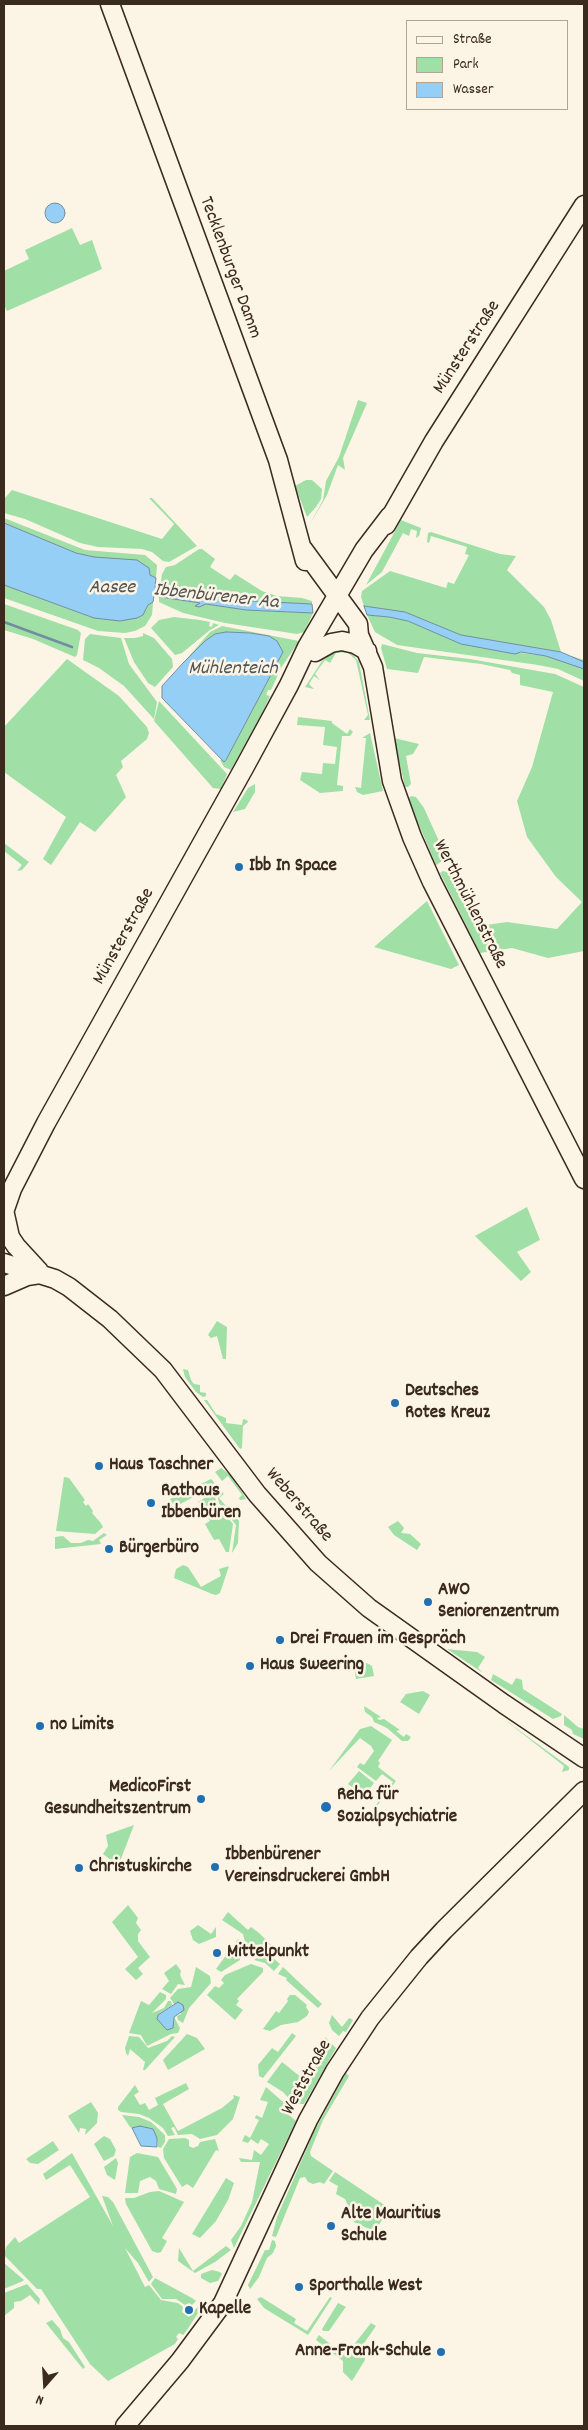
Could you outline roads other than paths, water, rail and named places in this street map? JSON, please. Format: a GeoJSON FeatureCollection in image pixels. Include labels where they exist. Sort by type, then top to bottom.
{"type":"FeatureCollection","features":[{"type":"Feature","properties":{"kind":"main road","name":"Tecklenburger Damm"},"geometry":{"type":"LineString","coordinates":[[110,4],[278,460],[308,556],[338,605]]}},
{"type":"Feature","properties":{"kind":"main road","name":"Münsterstraße"},"geometry":{"type":"LineString","coordinates":[[289,685],[315,652],[355,566],[390,516],[433,442],[584,205]]}},
{"type":"Feature","properties":{"kind":"main road","name":"Münsterstraße"},"geometry":{"type":"LineString","coordinates":[[4,1211],[12,1189],[46,1123],[289,685],[306,647],[373,554],[390,516]]}},
{"type":"Feature","properties":{"kind":"main road"},"geometry":{"type":"LineString","coordinates":[[308,556],[330,570],[355,566]]}},
{"type":"Feature","properties":{"kind":"main road","name":"Werthmühlenstraße"},"geometry":{"type":"LineString","coordinates":[[338,605],[358,624],[359,635],[373,667],[392,781],[412,836],[432,882],[584,1179]]}},
{"type":"Feature","properties":{"kind":"main road"},"geometry":{"type":"LineString","coordinates":[[315,652],[331,643],[342,641],[355,644],[367,651]]}},
{"type":"Feature","properties":{"kind":"main road"},"geometry":{"type":"LineString","coordinates":[[4,1211],[10,1237],[41,1274]]}},
{"type":"Feature","properties":{"kind":"main road","name":"Weberstraße"},"geometry":{"type":"LineString","coordinates":[[4,1263],[41,1274],[69,1287],[95,1307],[163,1370],[257,1494],[292,1535],[324,1568],[369,1608],[488,1693],[584,1758]]}},
{"type":"Feature","properties":{"kind":"main road"},"geometry":{"type":"LineString","coordinates":[[4,1286],[27,1276],[41,1274]]}},
{"type":"Feature","properties":{"kind":"main road","name":"Weststraße"},"geometry":{"type":"LineString","coordinates":[[125,2426],[180,2361],[223,2303],[308,2120],[335,2072],[370,2018],[414,1963],[444,1930],[584,1790]]}},
{"type":"Feature","properties":{"kind":"water"},"geometry":{"type":"Polygon","coordinates":[[[55,203],[62,206],[65,213],[62,220],[55,223],[48,220],[45,213],[48,206],[55,203]]]}},
{"type":"Feature","properties":{"kind":"water","name":"Aasee"},"geometry":{"type":"Polygon","coordinates":[[[4,523],[76,553],[94,557],[137,560],[149,568],[150,575],[156,578],[155,587],[198,593],[201,591],[202,594],[212,596],[251,601],[312,604],[313,613],[246,610],[206,604],[199,607],[195,606],[200,603],[154,596],[153,602],[148,605],[143,615],[137,618],[120,621],[94,618],[4,585],[4,523]]]}},
{"type":"Feature","properties":{"kind":"water"},"geometry":{"type":"Polygon","coordinates":[[[364,606],[405,612],[461,635],[561,652],[584,662],[584,669],[546,656],[521,652],[515,654],[461,644],[408,621],[367,615],[364,606]]]}},
{"type":"Feature","properties":{"kind":"water","name":"Mühlenteich"},"geometry":{"type":"Polygon","coordinates":[[[226,632],[269,636],[277,641],[283,652],[224,762],[162,698],[162,686],[205,641],[215,634],[226,632]]]}},
{"type":"Feature","properties":{"kind":"water"},"geometry":{"type":"Polygon","coordinates":[[[178,2002],[183,2005],[184,2010],[174,2017],[173,2028],[167,2030],[157,2019],[158,2015],[178,2002]]]}},
{"type":"Feature","properties":{"kind":"water"},"geometry":{"type":"Polygon","coordinates":[[[140,2126],[153,2129],[157,2138],[157,2147],[141,2146],[132,2128],[140,2126]]]}},
{"type":"Feature","properties":{"kind":"waterway"},"geometry":{"type":"LineString","coordinates":[[4,622],[72,647]]}},
{"type":"Feature","properties":{"kind":"place","name":"Ibb In Space"},"geometry":{"type":"Point","coordinates":[239,867]}},
{"type":"Feature","properties":{"kind":"place","name":"Deutsches Rotes Kreuz"},"geometry":{"type":"Point","coordinates":[395,1403]}},
{"type":"Feature","properties":{"kind":"place","name":"Haus Taschner"},"geometry":{"type":"Point","coordinates":[99,1466]}},
{"type":"Feature","properties":{"kind":"place","name":"Rathaus Ibbenbüren"},"geometry":{"type":"Point","coordinates":[151,1503]}},
{"type":"Feature","properties":{"kind":"place","name":"Bürgerbüro"},"geometry":{"type":"Point","coordinates":[109,1549]}},
{"type":"Feature","properties":{"kind":"place","name":"AWO Seniorenzentrum"},"geometry":{"type":"Point","coordinates":[428,1602]}},
{"type":"Feature","properties":{"kind":"place","name":"Drei Frauen im Gespräch"},"geometry":{"type":"Point","coordinates":[280,1640]}},
{"type":"Feature","properties":{"kind":"place","name":"Haus Sweering"},"geometry":{"type":"Point","coordinates":[250,1666]}},
{"type":"Feature","properties":{"kind":"place","name":"no Limits"},"geometry":{"type":"Point","coordinates":[40,1726]}},
{"type":"Feature","properties":{"kind":"place","name":"MedicoFirst Gesundheitszentrum"},"geometry":{"type":"Point","coordinates":[201,1799]}},
{"type":"Feature","properties":{"kind":"place","name":"Reha für Sozialpsychiatrie"},"geometry":{"type":"Point","coordinates":[326,1807]}},
{"type":"Feature","properties":{"kind":"place","name":"Ibbenbürener Vereinsdruckerei GmbH"},"geometry":{"type":"Point","coordinates":[215,1867]}},
{"type":"Feature","properties":{"kind":"place","name":"Christuskirche"},"geometry":{"type":"Point","coordinates":[79,1868]}},
{"type":"Feature","properties":{"kind":"place","name":"Mittelpunkt"},"geometry":{"type":"Point","coordinates":[217,1953]}},
{"type":"Feature","properties":{"kind":"place","name":"Alte Mauritius Schule"},"geometry":{"type":"Point","coordinates":[331,2226]}},
{"type":"Feature","properties":{"kind":"place","name":"Sporthalle West"},"geometry":{"type":"Point","coordinates":[299,2287]}},
{"type":"Feature","properties":{"kind":"place","name":"Kapelle"},"geometry":{"type":"Point","coordinates":[189,2310]}},
{"type":"Feature","properties":{"kind":"place","name":"Anne-Frank-Schule"},"geometry":{"type":"Point","coordinates":[441,2352]}},
{"type":"Feature","properties":{"kind":"water label","name":"Ibbenbürener Aa"},"geometry":{"type":"Point","coordinates":[216,598]}}]}
